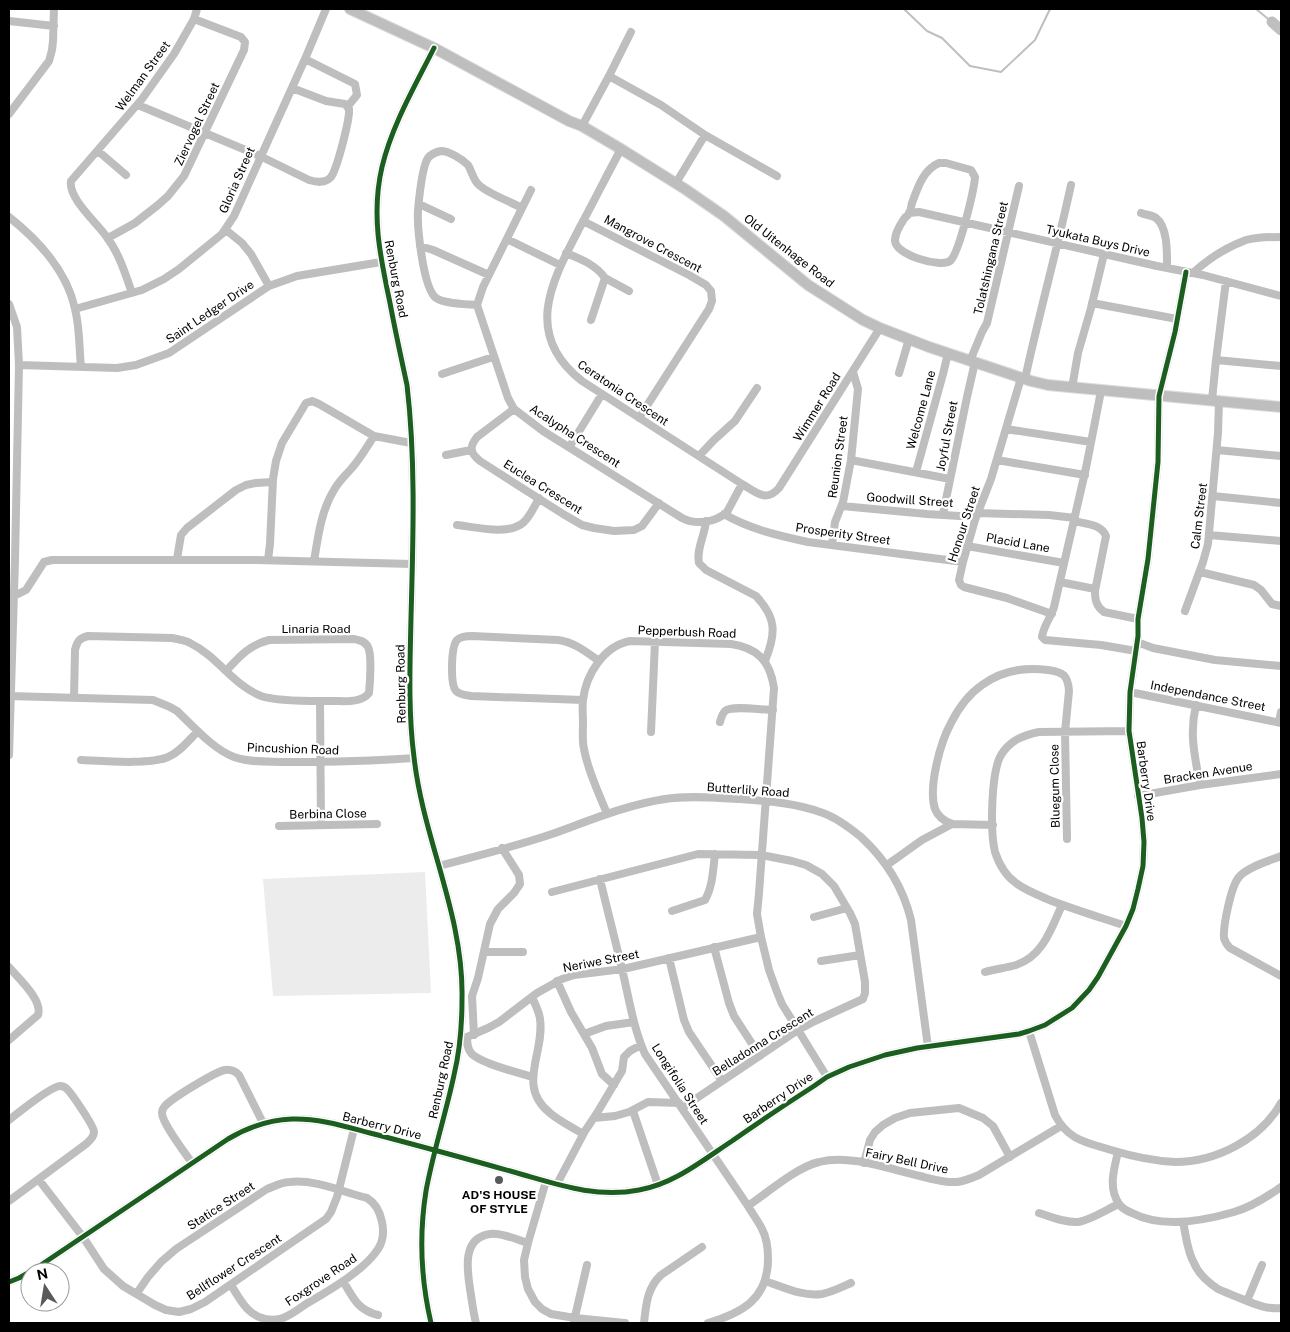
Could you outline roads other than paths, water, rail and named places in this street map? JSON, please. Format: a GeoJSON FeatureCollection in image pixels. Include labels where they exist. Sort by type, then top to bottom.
{"type":"FeatureCollection","features":[{"type":"Feature","properties":{"kind":"main road","name":"Old Uitenhage Road"},"geometry":{"type":"LineString","coordinates":[[350,9],[434,48],[569,121],[582,126],[676,183],[724,216],[808,285],[841,307],[880,328],[1023,379],[1048,385],[1281,407]]}},
{"type":"Feature","properties":{"kind":"street"},"geometry":{"type":"LineString","coordinates":[[9,114],[49,61],[52,50],[54,9]]}},
{"type":"Feature","properties":{"kind":"street","name":"Welman Street"},"geometry":{"type":"LineString","coordinates":[[132,293],[122,264],[108,238],[76,200],[70,188],[71,181],[138,105],[174,54],[194,19],[197,9]]}},
{"type":"Feature","properties":{"kind":"street","name":"Gloria Street"},"geometry":{"type":"LineString","coordinates":[[75,309],[150,287],[179,269],[226,230],[292,88],[326,9]]}},
{"type":"Feature","properties":{"kind":"street","name":"Ziervogel Street"},"geometry":{"type":"LineString","coordinates":[[108,238],[135,223],[168,196],[184,176],[244,50],[244,39],[194,19]]}},
{"type":"Feature","properties":{"kind":"street"},"geometry":{"type":"LineString","coordinates":[[9,21],[54,26]]}},
{"type":"Feature","properties":{"kind":"street"},"geometry":{"type":"LineString","coordinates":[[582,126],[631,32]]}},
{"type":"Feature","properties":{"kind":"street","name":"Renburg Road"},"geometry":{"type":"LineString","coordinates":[[431,1323],[422,1262],[422,1232],[426,1191],[454,1074],[467,1038],[462,1000],[461,960],[455,924],[424,808],[414,758],[411,729],[410,669],[413,521],[407,385],[381,262],[376,217],[378,188],[387,151],[398,121],[434,48]]}},
{"type":"Feature","properties":{"kind":"street"},"geometry":{"type":"LineString","coordinates":[[138,105],[260,156],[309,180],[320,182],[327,180],[332,175],[348,124],[348,106],[357,95],[355,84],[305,59]]}},
{"type":"Feature","properties":{"kind":"street"},"geometry":{"type":"LineString","coordinates":[[609,76],[661,105],[705,135],[777,176]]}},
{"type":"Feature","properties":{"kind":"street"},"geometry":{"type":"LineString","coordinates":[[292,88],[321,100],[348,106]]}},
{"type":"Feature","properties":{"kind":"street"},"geometry":{"type":"LineString","coordinates":[[676,183],[705,135]]}},
{"type":"Feature","properties":{"kind":"street","name":"Ceratonia Crescent"},"geometry":{"type":"LineString","coordinates":[[620,149],[560,266],[548,301],[550,339],[558,356],[571,372],[602,394],[742,484],[760,494],[771,495]]}},
{"type":"Feature","properties":{"kind":"street"},"geometry":{"type":"LineString","coordinates":[[98,151],[126,175]]}},
{"type":"Feature","properties":{"kind":"street"},"geometry":{"type":"LineString","coordinates":[[522,208],[477,183],[467,164],[455,156],[440,151],[430,156],[426,163],[418,217],[420,246],[427,282],[434,296],[446,302],[477,305],[481,291],[531,190]]}},
{"type":"Feature","properties":{"kind":"street"},"geometry":{"type":"LineString","coordinates":[[946,163],[971,170],[975,177],[965,223],[952,260],[942,263],[916,258],[902,252],[898,248],[895,243],[895,237],[903,220],[909,214],[917,189],[927,170],[932,166],[946,163]]}},
{"type":"Feature","properties":{"kind":"street","name":"Honour Street"},"geometry":{"type":"LineString","coordinates":[[1052,614],[1007,598],[964,587],[961,585],[959,578],[977,515],[991,479],[1023,379],[1058,244],[1071,185]]}},
{"type":"Feature","properties":{"kind":"street","name":"Tolatshingana Street"},"geometry":{"type":"LineString","coordinates":[[973,362],[982,332],[987,323],[1019,186]]}},
{"type":"Feature","properties":{"kind":"street"},"geometry":{"type":"LineString","coordinates":[[419,204],[451,218]]}},
{"type":"Feature","properties":{"kind":"street","name":"Tyukata Buys Drive"},"geometry":{"type":"LineString","coordinates":[[909,214],[919,212],[1190,272],[1281,296]]}},
{"type":"Feature","properties":{"kind":"street"},"geometry":{"type":"LineString","coordinates":[[1141,213],[1154,216],[1162,224],[1166,243],[1167,268]]}},
{"type":"Feature","properties":{"kind":"street"},"geometry":{"type":"LineString","coordinates":[[9,217],[26,231],[50,258],[66,284],[75,309],[81,367]]}},
{"type":"Feature","properties":{"kind":"street","name":"Mangrove Crescent"},"geometry":{"type":"LineString","coordinates":[[583,221],[689,275],[711,290],[712,301],[709,309],[638,418]]}},
{"type":"Feature","properties":{"kind":"street"},"geometry":{"type":"LineString","coordinates":[[226,230],[251,254],[269,286]]}},
{"type":"Feature","properties":{"kind":"street"},"geometry":{"type":"LineString","coordinates":[[1190,272],[1246,241],[1281,237]]}},
{"type":"Feature","properties":{"kind":"street"},"geometry":{"type":"LineString","coordinates":[[507,239],[560,266]]}},
{"type":"Feature","properties":{"kind":"street"},"geometry":{"type":"LineString","coordinates":[[420,246],[489,275]]}},
{"type":"Feature","properties":{"kind":"street"},"geometry":{"type":"LineString","coordinates":[[566,253],[586,261],[601,272],[605,278],[629,291]]}},
{"type":"Feature","properties":{"kind":"street"},"geometry":{"type":"LineString","coordinates":[[1072,388],[1078,353],[1104,254]]}},
{"type":"Feature","properties":{"kind":"street","name":"Saint Ledger Drive"},"geometry":{"type":"LineString","coordinates":[[20,365],[117,368],[136,365],[169,353],[269,286],[296,276],[381,262]]}},
{"type":"Feature","properties":{"kind":"street","name":"Barberry Drive"},"geometry":{"type":"LineString","coordinates":[[9,1282],[35,1269],[239,1132],[263,1123],[292,1119],[323,1121],[589,1191],[612,1193],[641,1190],[658,1185],[686,1171],[827,1077],[867,1060],[897,1052],[1029,1031],[1059,1017],[1072,1008],[1098,977],[1126,926],[1135,901],[1143,866],[1142,818],[1128,731],[1130,692],[1137,642],[1138,619],[1148,559],[1158,462],[1159,396],[1190,272]]}},
{"type":"Feature","properties":{"kind":"street"},"geometry":{"type":"LineString","coordinates":[[591,320],[605,278]]}},
{"type":"Feature","properties":{"kind":"street","name":"Calm Street"},"geometry":{"type":"LineString","coordinates":[[1185,611],[1200,572],[1209,535],[1217,450],[1216,360],[1226,281]]}},
{"type":"Feature","properties":{"kind":"street"},"geometry":{"type":"LineString","coordinates":[[9,304],[17,327],[20,365],[18,466],[12,560],[14,596],[9,755]]}},
{"type":"Feature","properties":{"kind":"street"},"geometry":{"type":"LineString","coordinates":[[1092,304],[1177,319]]}},
{"type":"Feature","properties":{"kind":"street","name":"Acalypha Crescent"},"geometry":{"type":"LineString","coordinates":[[477,305],[505,392],[514,409],[543,431],[688,521],[706,521],[724,514]]}},
{"type":"Feature","properties":{"kind":"street","name":"Wimmer Road"},"geometry":{"type":"LineString","coordinates":[[771,495],[780,488],[880,328]]}},
{"type":"Feature","properties":{"kind":"street"},"geometry":{"type":"LineString","coordinates":[[899,373],[909,339]]}},
{"type":"Feature","properties":{"kind":"street","name":"Welcome Lane"},"geometry":{"type":"LineString","coordinates":[[916,472],[948,353]]}},
{"type":"Feature","properties":{"kind":"street"},"geometry":{"type":"LineString","coordinates":[[442,374],[493,357]]}},
{"type":"Feature","properties":{"kind":"street"},"geometry":{"type":"LineString","coordinates":[[1216,360],[1281,366]]}},
{"type":"Feature","properties":{"kind":"street","name":"Joyful Street"},"geometry":{"type":"LineString","coordinates":[[943,514],[973,362]]}},
{"type":"Feature","properties":{"kind":"street","name":"Reunion Street"},"geometry":{"type":"LineString","coordinates":[[832,545],[835,522],[842,506],[851,460],[858,388],[853,372]]}},
{"type":"Feature","properties":{"kind":"street"},"geometry":{"type":"LineString","coordinates":[[699,456],[735,421],[756,388]]}},
{"type":"Feature","properties":{"kind":"street"},"geometry":{"type":"LineString","coordinates":[[1101,391],[1085,474],[1060,582],[1052,614],[1042,634],[1043,639],[1136,651]]}},
{"type":"Feature","properties":{"kind":"street"},"geometry":{"type":"LineString","coordinates":[[570,446],[602,394]]}},
{"type":"Feature","properties":{"kind":"street"},"geometry":{"type":"LineString","coordinates":[[268,560],[272,482],[276,461],[282,443],[304,406],[309,402],[314,402],[374,436],[411,443]]}},
{"type":"Feature","properties":{"kind":"street"},"geometry":{"type":"LineString","coordinates":[[446,455],[471,450],[473,442],[477,437],[514,409]]}},
{"type":"Feature","properties":{"kind":"street"},"geometry":{"type":"LineString","coordinates":[[1006,428],[1091,442]]}},
{"type":"Feature","properties":{"kind":"street"},"geometry":{"type":"LineString","coordinates":[[314,561],[321,521],[333,490],[361,456],[374,436]]}},
{"type":"Feature","properties":{"kind":"street","name":"Euclea Crescent"},"geometry":{"type":"LineString","coordinates":[[471,450],[480,461],[582,525],[614,531],[629,531],[639,528],[646,522],[659,503]]}},
{"type":"Feature","properties":{"kind":"street"},"geometry":{"type":"LineString","coordinates":[[1217,450],[1281,456]]}},
{"type":"Feature","properties":{"kind":"street"},"geometry":{"type":"LineString","coordinates":[[851,460],[950,479]]}},
{"type":"Feature","properties":{"kind":"street"},"geometry":{"type":"LineString","coordinates":[[996,460],[1085,474]]}},
{"type":"Feature","properties":{"kind":"street"},"geometry":{"type":"LineString","coordinates":[[9,466],[18,466]]}},
{"type":"Feature","properties":{"kind":"street"},"geometry":{"type":"LineString","coordinates":[[177,559],[181,535],[187,528],[236,490],[251,484],[272,482]]}},
{"type":"Feature","properties":{"kind":"street"},"geometry":{"type":"LineString","coordinates":[[724,514],[742,484]]}},
{"type":"Feature","properties":{"kind":"street"},"geometry":{"type":"LineString","coordinates":[[1213,496],[1281,503]]}},
{"type":"Feature","properties":{"kind":"street"},"geometry":{"type":"LineString","coordinates":[[457,525],[490,529],[514,528],[524,522],[539,498]]}},
{"type":"Feature","properties":{"kind":"street","name":"Goodwill Street"},"geometry":{"type":"LineString","coordinates":[[842,506],[927,514],[1049,515],[1098,526],[1106,536],[1095,589]]}},
{"type":"Feature","properties":{"kind":"street","name":"Prosperity Street"},"geometry":{"type":"LineString","coordinates":[[724,514],[746,525],[808,542],[963,562]]}},
{"type":"Feature","properties":{"kind":"street"},"geometry":{"type":"LineString","coordinates":[[706,521],[705,532],[698,552],[699,563],[706,570],[756,596],[770,614],[773,622],[770,650],[764,661],[770,671],[774,688],[757,914],[769,970],[776,992],[827,1077]]}},
{"type":"Feature","properties":{"kind":"street"},"geometry":{"type":"LineString","coordinates":[[1209,535],[1281,541]]}},
{"type":"Feature","properties":{"kind":"street","name":"Placid Lane"},"geometry":{"type":"LineString","coordinates":[[968,546],[1064,563]]}},
{"type":"Feature","properties":{"kind":"street"},"geometry":{"type":"LineString","coordinates":[[14,596],[29,587],[44,562],[52,560],[268,560],[412,564]]}},
{"type":"Feature","properties":{"kind":"street"},"geometry":{"type":"LineString","coordinates":[[1200,572],[1254,585],[1261,590],[1272,604],[1281,606]]}},
{"type":"Feature","properties":{"kind":"street"},"geometry":{"type":"LineString","coordinates":[[1060,582],[1095,589],[1097,605],[1104,612],[1138,619]]}},
{"type":"Feature","properties":{"kind":"street"},"geometry":{"type":"LineString","coordinates":[[74,698],[76,643],[79,639],[88,636],[172,638],[182,640],[191,643],[201,650],[226,672],[261,696],[274,699],[320,701],[321,825]]}},
{"type":"Feature","properties":{"kind":"street"},"geometry":{"type":"LineString","coordinates":[[583,700],[471,696],[461,694],[454,689],[452,684],[453,647],[457,640],[472,636],[558,640],[574,644],[599,661]]}},
{"type":"Feature","properties":{"kind":"street","name":"Linaria Road"},"geometry":{"type":"LineString","coordinates":[[226,672],[247,649],[268,640],[354,639],[365,643],[369,648],[370,678],[369,693],[366,697],[359,700],[320,701]]}},
{"type":"Feature","properties":{"kind":"street","name":"Pepperbush Road"},"geometry":{"type":"LineString","coordinates":[[607,814],[583,748],[583,700],[587,685],[596,666],[609,650],[630,641],[730,644],[742,645],[752,649],[764,661]]}},
{"type":"Feature","properties":{"kind":"street"},"geometry":{"type":"LineString","coordinates":[[650,732],[655,642]]}},
{"type":"Feature","properties":{"kind":"street"},"geometry":{"type":"LineString","coordinates":[[1137,642],[1154,648],[1215,660],[1281,666]]}},
{"type":"Feature","properties":{"kind":"street","name":"Bluegum Close"},"geometry":{"type":"LineString","coordinates":[[952,824],[945,822],[940,817],[933,799],[936,768],[941,745],[951,723],[964,702],[994,677],[1026,669],[1045,670],[1060,672],[1066,677],[1069,685],[1065,732],[1067,839]]}},
{"type":"Feature","properties":{"kind":"street","name":"Independance Street"},"geometry":{"type":"LineString","coordinates":[[1130,692],[1280,722]]}},
{"type":"Feature","properties":{"kind":"street","name":"Pincushion Road"},"geometry":{"type":"LineString","coordinates":[[10,696],[153,700],[177,711],[218,748],[234,757],[260,761],[321,762],[414,758]]}},
{"type":"Feature","properties":{"kind":"street"},"geometry":{"type":"LineString","coordinates":[[1196,705],[1192,733],[1200,785]]}},
{"type":"Feature","properties":{"kind":"street"},"geometry":{"type":"LineString","coordinates":[[720,722],[726,710],[732,708],[772,710]]}},
{"type":"Feature","properties":{"kind":"street"},"geometry":{"type":"LineString","coordinates":[[1280,722],[1281,712]]}},
{"type":"Feature","properties":{"kind":"street"},"geometry":{"type":"LineString","coordinates":[[81,760],[160,760],[178,752],[198,731]]}},
{"type":"Feature","properties":{"kind":"street"},"geometry":{"type":"LineString","coordinates":[[1126,926],[1062,905],[1029,891],[1016,883],[1001,866],[995,850],[993,825],[996,767],[1002,754],[1016,740],[1039,732],[1128,731]]}},
{"type":"Feature","properties":{"kind":"street","name":"Bracken Avenue"},"geometry":{"type":"LineString","coordinates":[[1138,796],[1281,774]]}},
{"type":"Feature","properties":{"kind":"street","name":"Butterlily Road"},"geometry":{"type":"LineString","coordinates":[[439,866],[546,836],[646,802],[683,797],[765,801],[814,810],[833,818],[852,830],[873,848],[887,865],[900,887],[909,915],[928,1047]]}},
{"type":"Feature","properties":{"kind":"street","name":"Berbina Close"},"geometry":{"type":"LineString","coordinates":[[279,826],[377,824]]}},
{"type":"Feature","properties":{"kind":"street"},"geometry":{"type":"LineString","coordinates":[[887,865],[922,840],[952,824],[993,825]]}},
{"type":"Feature","properties":{"kind":"street"},"geometry":{"type":"LineString","coordinates":[[502,848],[519,875],[520,884],[498,909],[490,924],[472,996],[467,1038],[468,1049],[486,1062],[533,1078]]}},
{"type":"Feature","properties":{"kind":"street","name":"Belladonna Crescent"},"geometry":{"type":"LineString","coordinates":[[552,892],[698,854],[761,856],[799,863],[822,874],[834,886],[855,924],[865,982],[863,999],[798,1030],[722,1081],[680,1105]]}},
{"type":"Feature","properties":{"kind":"street"},"geometry":{"type":"LineString","coordinates":[[672,911],[705,900],[712,880],[714,854]]}},
{"type":"Feature","properties":{"kind":"street"},"geometry":{"type":"LineString","coordinates":[[1281,856],[1256,866],[1239,876],[1232,892],[1224,938],[1230,948],[1281,976]]}},
{"type":"Feature","properties":{"kind":"street","name":"Longifolia Street"},"geometry":{"type":"LineString","coordinates":[[600,879],[641,1045],[763,1230],[768,1265],[765,1281]]}},
{"type":"Feature","properties":{"kind":"street"},"geometry":{"type":"LineString","coordinates":[[985,972],[1015,965],[1033,956],[1048,938],[1062,905]]}},
{"type":"Feature","properties":{"kind":"street"},"geometry":{"type":"LineString","coordinates":[[814,917],[847,908]]}},
{"type":"Feature","properties":{"kind":"street","name":"Neriwe Street"},"geometry":{"type":"LineString","coordinates":[[467,1038],[499,1022],[557,981],[574,975],[623,969],[761,937]]}},
{"type":"Feature","properties":{"kind":"street"},"geometry":{"type":"LineString","coordinates":[[714,947],[734,1016],[760,1056]]}},
{"type":"Feature","properties":{"kind":"street"},"geometry":{"type":"LineString","coordinates":[[484,952],[523,952]]}},
{"type":"Feature","properties":{"kind":"street"},"geometry":{"type":"LineString","coordinates":[[821,961],[860,955]]}},
{"type":"Feature","properties":{"kind":"street"},"geometry":{"type":"LineString","coordinates":[[669,958],[684,1020],[689,1032],[722,1081]]}},
{"type":"Feature","properties":{"kind":"street"},"geometry":{"type":"LineString","coordinates":[[9,967],[35,997],[39,1011],[38,1015],[9,1040]]}},
{"type":"Feature","properties":{"kind":"street"},"geometry":{"type":"LineString","coordinates":[[557,981],[571,1012],[592,1048],[602,1074],[614,1085]]}},
{"type":"Feature","properties":{"kind":"street"},"geometry":{"type":"LineString","coordinates":[[532,997],[541,1020],[533,1078],[534,1092],[550,1114],[583,1134]]}},
{"type":"Feature","properties":{"kind":"street"},"geometry":{"type":"LineString","coordinates":[[584,1034],[606,1026],[634,1022]]}},
{"type":"Feature","properties":{"kind":"street"},"geometry":{"type":"LineString","coordinates":[[1029,1031],[1055,1114],[1061,1126],[1082,1141],[1118,1152],[1153,1160],[1173,1162],[1218,1154],[1258,1131],[1281,1103]]}},
{"type":"Feature","properties":{"kind":"street"},"geometry":{"type":"LineString","coordinates":[[557,1184],[583,1134],[614,1085],[622,1069],[625,1055],[641,1045]]}},
{"type":"Feature","properties":{"kind":"street"},"geometry":{"type":"LineString","coordinates":[[192,1163],[166,1126],[162,1111],[171,1101],[212,1075],[226,1070],[235,1071],[239,1075],[263,1123]]}},
{"type":"Feature","properties":{"kind":"street"},"geometry":{"type":"LineString","coordinates":[[9,1120],[52,1088],[61,1086],[67,1089],[94,1128],[93,1137],[86,1144],[9,1202]]}},
{"type":"Feature","properties":{"kind":"street"},"geometry":{"type":"LineString","coordinates":[[594,1118],[615,1116],[633,1111],[648,1102],[680,1105]]}},
{"type":"Feature","properties":{"kind":"street"},"geometry":{"type":"LineString","coordinates":[[864,1162],[870,1140],[875,1132],[889,1121],[910,1114],[960,1108],[983,1118],[993,1126],[1010,1157]]}},
{"type":"Feature","properties":{"kind":"street"},"geometry":{"type":"LineString","coordinates":[[633,1111],[658,1185]]}},
{"type":"Feature","properties":{"kind":"street","name":"Fairy Bell Drive"},"geometry":{"type":"LineString","coordinates":[[748,1206],[801,1169],[815,1163],[830,1160],[864,1162],[938,1181],[956,1182],[965,1180],[979,1175],[1061,1126]]}},
{"type":"Feature","properties":{"kind":"street","name":"Bellflower Crescent"},"geometry":{"type":"LineString","coordinates":[[39,1180],[83,1237],[104,1268],[123,1286],[155,1305],[166,1310],[179,1312],[191,1309],[205,1302],[326,1219],[331,1212],[338,1190],[354,1129]]}},
{"type":"Feature","properties":{"kind":"street"},"geometry":{"type":"LineString","coordinates":[[1118,1152],[1113,1186],[1119,1204],[1139,1217],[1157,1221],[1183,1222],[1235,1212],[1281,1187]]}},
{"type":"Feature","properties":{"kind":"street","name":"Statice Street"},"geometry":{"type":"LineString","coordinates":[[136,1293],[148,1276],[176,1249],[268,1189],[288,1182],[301,1181],[338,1190]]}},
{"type":"Feature","properties":{"kind":"street"},"geometry":{"type":"LineString","coordinates":[[546,1181],[524,1260],[524,1277],[535,1302],[547,1312],[574,1321],[625,1323]]}},
{"type":"Feature","properties":{"kind":"street","name":"Foxgrove Road"},"geometry":{"type":"LineString","coordinates":[[230,1285],[247,1309],[254,1315],[275,1320],[288,1316],[343,1281],[364,1265],[380,1247],[382,1221],[377,1207],[367,1198],[338,1190]]}},
{"type":"Feature","properties":{"kind":"street"},"geometry":{"type":"LineString","coordinates":[[1039,1213],[1060,1220],[1077,1222],[1119,1204]]}},
{"type":"Feature","properties":{"kind":"street"},"geometry":{"type":"LineString","coordinates":[[1183,1222],[1194,1264],[1201,1274],[1218,1289],[1259,1306],[1281,1308]]}},
{"type":"Feature","properties":{"kind":"street"},"geometry":{"type":"LineString","coordinates":[[476,1323],[467,1269],[470,1249],[474,1242],[481,1236],[494,1234],[528,1242]]}},
{"type":"Feature","properties":{"kind":"street"},"geometry":{"type":"LineString","coordinates":[[644,1323],[647,1299],[655,1280],[702,1247]]}},
{"type":"Feature","properties":{"kind":"street"},"geometry":{"type":"LineString","coordinates":[[574,1321],[587,1265]]}},
{"type":"Feature","properties":{"kind":"street"},"geometry":{"type":"LineString","coordinates":[[1248,1301],[1262,1266]]}},
{"type":"Feature","properties":{"kind":"street"},"geometry":{"type":"LineString","coordinates":[[343,1281],[359,1306],[369,1313],[378,1315]]}},
{"type":"Feature","properties":{"kind":"street"},"geometry":{"type":"LineString","coordinates":[[708,1323],[722,1319],[749,1304],[765,1281],[797,1292],[811,1294],[834,1291],[851,1283]]}},
{"type":"Feature","properties":{"kind":"waterway"},"geometry":{"type":"LineString","coordinates":[[904,9],[927,31],[942,38],[970,66],[1001,72],[1035,40],[1050,9]]}},
{"type":"Feature","properties":{"kind":"waterway"},"geometry":{"type":"LineString","coordinates":[[1256,9],[1272,22]]}},
{"type":"Feature","properties":{"kind":"waterway"},"geometry":{"type":"LineString","coordinates":[[1272,22],[1281,30]]}},
{"type":"Feature","properties":{"kind":"place","name":"AD'S HOUSE OF STYLE"},"geometry":{"type":"Point","coordinates":[499,1180]}}]}
